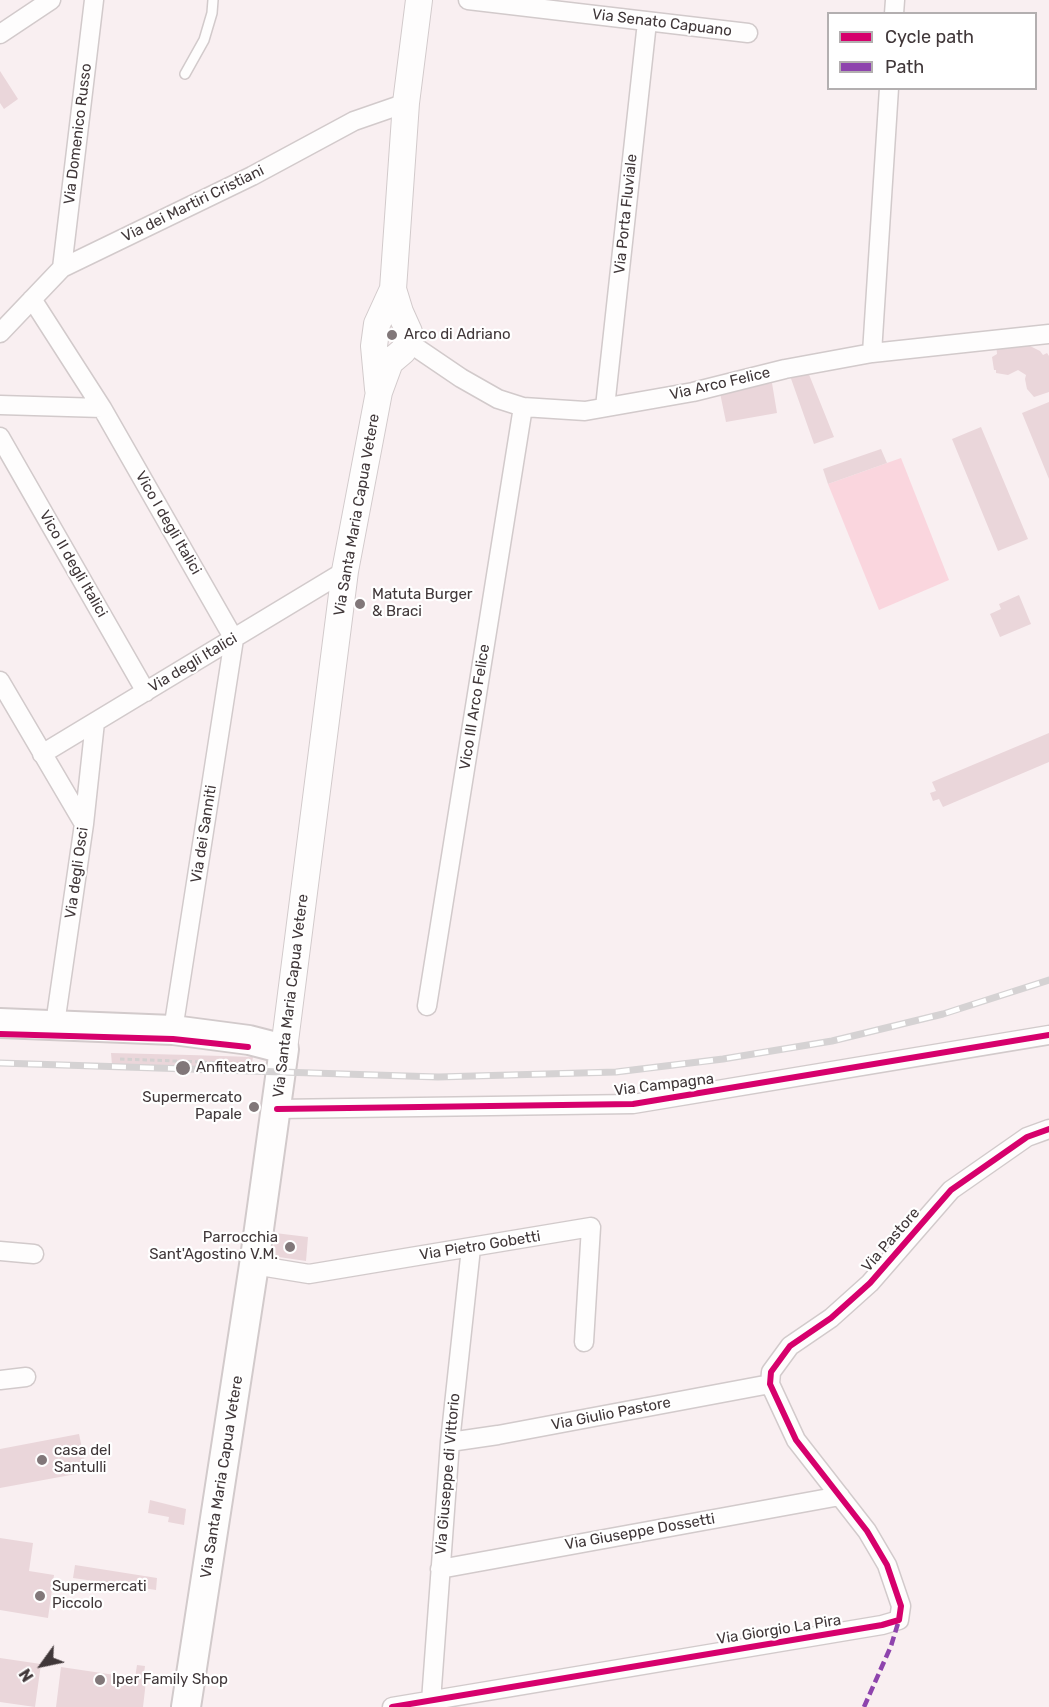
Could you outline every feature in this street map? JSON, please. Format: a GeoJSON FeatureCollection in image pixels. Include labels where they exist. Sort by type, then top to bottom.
{"type":"FeatureCollection","features":[{"type":"Feature","properties":{"kind":"main road"},"geometry":{"type":"LineString","coordinates":[[379,392],[374,346],[377,324],[393,289],[406,103],[419,0]]}},
{"type":"Feature","properties":{"kind":"main road"},"geometry":{"type":"LineString","coordinates":[[379,392],[390,362],[403,351],[408,342],[409,332],[393,289]]}},
{"type":"Feature","properties":{"kind":"main road","name":"Via Santa Maria Capua Vetere"},"geometry":{"type":"LineString","coordinates":[[186,1707],[277,1109],[345,571],[379,392]]}},
{"type":"Feature","properties":{"kind":"main road"},"geometry":{"type":"LineString","coordinates":[[0,1023],[173,1030],[249,1040],[284,1049]]}},
{"type":"Feature","properties":{"kind":"street"},"geometry":{"type":"LineString","coordinates":[[0,34],[51,0]]}},
{"type":"Feature","properties":{"kind":"street","name":"Via Domenico Russo"},"geometry":{"type":"LineString","coordinates":[[62,268],[94,0]]}},
{"type":"Feature","properties":{"kind":"street","name":"Via Senato Capuano"},"geometry":{"type":"LineString","coordinates":[[468,0],[748,33]]}},
{"type":"Feature","properties":{"kind":"street","name":"Via Porta Fluviale"},"geometry":{"type":"LineString","coordinates":[[605,407],[647,22]]}},
{"type":"Feature","properties":{"kind":"street"},"geometry":{"type":"LineString","coordinates":[[872,353],[889,90]]}},
{"type":"Feature","properties":{"kind":"street","name":"Via dei Martiri Cristiani"},"geometry":{"type":"LineString","coordinates":[[0,333],[62,268],[252,176],[354,122],[406,103]]}},
{"type":"Feature","properties":{"kind":"street","name":"Vico I degli Italici"},"geometry":{"type":"LineString","coordinates":[[32,299],[102,408],[234,639]]}},
{"type":"Feature","properties":{"kind":"street","name":"Via Arco Felice"},"geometry":{"type":"LineString","coordinates":[[408,342],[461,378],[498,399],[523,407],[585,411],[693,392],[785,369],[872,353],[1049,334]]}},
{"type":"Feature","properties":{"kind":"street"},"geometry":{"type":"LineString","coordinates":[[0,405],[102,408]]}},
{"type":"Feature","properties":{"kind":"street","name":"Vico III Arco Felice"},"geometry":{"type":"LineString","coordinates":[[427,1006],[523,407]]}},
{"type":"Feature","properties":{"kind":"street","name":"Vico II degli Italici"},"geometry":{"type":"LineString","coordinates":[[0,437],[146,692]]}},
{"type":"Feature","properties":{"kind":"street","name":"Via degli Italici"},"geometry":{"type":"LineString","coordinates":[[42,754],[345,571]]}},
{"type":"Feature","properties":{"kind":"street","name":"Via dei Sanniti"},"geometry":{"type":"LineString","coordinates":[[173,1030],[234,639]]}},
{"type":"Feature","properties":{"kind":"street"},"geometry":{"type":"LineString","coordinates":[[0,681],[7,709],[42,754],[84,824]]}},
{"type":"Feature","properties":{"kind":"street","name":"Via degli Osci"},"geometry":{"type":"LineString","coordinates":[[55,1024],[84,824],[95,722]]}},
{"type":"Feature","properties":{"kind":"street","name":"Via Campagna"},"geometry":{"type":"LineString","coordinates":[[277,1109],[633,1104],[1049,1035]]}},
{"type":"Feature","properties":{"kind":"street","name":"Via Pastore"},"geometry":{"type":"LineString","coordinates":[[770,1384],[771,1372],[790,1346],[831,1318],[870,1283],[951,1190],[1027,1137],[1049,1129]]}},
{"type":"Feature","properties":{"kind":"street","name":"Via Pietro Gobetti"},"geometry":{"type":"LineString","coordinates":[[254,1265],[309,1274],[591,1227],[584,1342]]}},
{"type":"Feature","properties":{"kind":"street","name":"Via Giuseppe di Vittorio"},"geometry":{"type":"LineString","coordinates":[[431,1701],[450,1442],[471,1248]]}},
{"type":"Feature","properties":{"kind":"street"},"geometry":{"type":"LineString","coordinates":[[0,1251],[34,1254]]}},
{"type":"Feature","properties":{"kind":"street"},"geometry":{"type":"LineString","coordinates":[[0,1380],[26,1377]]}},
{"type":"Feature","properties":{"kind":"street","name":"Via Giulio Pastore"},"geometry":{"type":"LineString","coordinates":[[450,1442],[770,1384]]}},
{"type":"Feature","properties":{"kind":"street","name":"Via Giorgio La Pira"},"geometry":{"type":"LineString","coordinates":[[392,1707],[882,1625],[899,1620],[901,1606],[887,1565],[867,1531],[796,1440],[770,1384]]}},
{"type":"Feature","properties":{"kind":"street","name":"Via Giuseppe Dossetti"},"geometry":{"type":"LineString","coordinates":[[440,1569],[840,1496]]}},
{"type":"Feature","properties":{"kind":"lane"},"geometry":{"type":"LineString","coordinates":[[185,74],[204,40],[212,13],[213,0]]}},
{"type":"Feature","properties":{"kind":"path"},"geometry":{"type":"LineString","coordinates":[[190,1055],[190,1061]]}},
{"type":"Feature","properties":{"kind":"path"},"geometry":{"type":"LineString","coordinates":[[120,1059],[231,1063]]}},
{"type":"Feature","properties":{"kind":"shaded area"},"geometry":{"type":"Polygon","coordinates":[[[901,458],[949,580],[879,610],[828,484],[901,458]]]}},
{"type":"Feature","properties":{"kind":"building"},"geometry":{"type":"Polygon","coordinates":[[[0,71],[18,99],[4,109],[0,103],[0,71]]]}},
{"type":"Feature","properties":{"kind":"building"},"geometry":{"type":"Polygon","coordinates":[[[1031,341],[1030,346],[1043,355],[1047,353],[1049,356],[1049,392],[1034,397],[1027,389],[1026,375],[1018,370],[1008,375],[996,373],[992,357],[997,354],[996,342],[1031,341]]]}},
{"type":"Feature","properties":{"kind":"building"},"geometry":{"type":"Polygon","coordinates":[[[808,372],[834,437],[814,444],[789,373],[808,372]]]}},
{"type":"Feature","properties":{"kind":"building"},"geometry":{"type":"Polygon","coordinates":[[[772,383],[777,413],[726,422],[720,393],[772,383]]]}},
{"type":"Feature","properties":{"kind":"building"},"geometry":{"type":"Polygon","coordinates":[[[1049,402],[1049,479],[1022,413],[1049,402]]]}},
{"type":"Feature","properties":{"kind":"building"},"geometry":{"type":"Polygon","coordinates":[[[981,427],[1028,539],[998,551],[952,439],[981,427]]]}},
{"type":"Feature","properties":{"kind":"building"},"geometry":{"type":"Polygon","coordinates":[[[881,449],[887,463],[828,484],[823,469],[881,449]]]}},
{"type":"Feature","properties":{"kind":"building"},"geometry":{"type":"Polygon","coordinates":[[[1019,595],[1031,624],[1000,637],[990,614],[1001,609],[999,604],[1019,595]]]}},
{"type":"Feature","properties":{"kind":"building"},"geometry":{"type":"Polygon","coordinates":[[[1049,733],[1049,762],[943,807],[939,799],[933,801],[930,793],[936,791],[932,782],[1049,733]]]}},
{"type":"Feature","properties":{"kind":"building"},"geometry":{"type":"Polygon","coordinates":[[[111,1053],[253,1057],[251,1070],[112,1065],[111,1053]]]}},
{"type":"Feature","properties":{"kind":"building","name":"Parrocchia Sant'Agostino V.M."},"geometry":{"type":"Polygon","coordinates":[[[275,1233],[308,1237],[306,1261],[272,1256],[275,1233]]]}},
{"type":"Feature","properties":{"kind":"building","name":"casa del Santulli"},"geometry":{"type":"Polygon","coordinates":[[[79,1434],[87,1472],[0,1488],[0,1449],[79,1434]]]}},
{"type":"Feature","properties":{"kind":"building"},"geometry":{"type":"Polygon","coordinates":[[[150,1500],[186,1509],[184,1525],[168,1522],[169,1517],[148,1513],[150,1500]]]}},
{"type":"Feature","properties":{"kind":"building"},"geometry":{"type":"Polygon","coordinates":[[[0,1538],[33,1543],[29,1571],[54,1575],[48,1618],[0,1610],[0,1538]]]}},
{"type":"Feature","properties":{"kind":"building"},"geometry":{"type":"Polygon","coordinates":[[[75,1565],[157,1578],[156,1590],[73,1578],[75,1565]]]}},
{"type":"Feature","properties":{"kind":"building"},"geometry":{"type":"Polygon","coordinates":[[[0,1658],[41,1664],[35,1707],[0,1702],[0,1658]]]}},
{"type":"Feature","properties":{"kind":"building"},"geometry":{"type":"Polygon","coordinates":[[[137,1665],[145,1666],[143,1707],[56,1707],[61,1667],[135,1678],[137,1665]]]}},
{"type":"Feature","properties":{"kind":"railway"},"geometry":{"type":"LineString","coordinates":[[0,1063],[438,1077],[616,1072],[723,1059],[832,1041],[943,1014],[1049,980]]}},
{"type":"Feature","properties":{"kind":"marked path"},"geometry":{"type":"LineString","coordinates":[[864,1707],[891,1646],[899,1620]]}},
{"type":"Feature","properties":{"kind":"cycle path"},"geometry":{"type":"LineString","coordinates":[[0,1034],[173,1039],[248,1047]]}},
{"type":"Feature","properties":{"kind":"cycle path"},"geometry":{"type":"LineString","coordinates":[[277,1109],[633,1104],[1049,1035]]}},
{"type":"Feature","properties":{"kind":"cycle path"},"geometry":{"type":"LineString","coordinates":[[392,1707],[882,1625],[899,1620],[901,1606],[887,1565],[867,1531],[796,1440],[770,1384],[771,1372],[790,1346],[831,1318],[870,1283],[951,1190],[1027,1137],[1049,1129]]}},
{"type":"Feature","properties":{"kind":"place","name":"Arco di Adriano"},"geometry":{"type":"Point","coordinates":[392,335]}},
{"type":"Feature","properties":{"kind":"place","name":"Matuta Burger & Braci"},"geometry":{"type":"Point","coordinates":[360,604]}},
{"type":"Feature","properties":{"kind":"place","name":"Anfiteatro"},"geometry":{"type":"Point","coordinates":[183,1068]}},
{"type":"Feature","properties":{"kind":"place","name":"Supermercato Papale"},"geometry":{"type":"Point","coordinates":[254,1107]}},
{"type":"Feature","properties":{"kind":"place","name":"Parrocchia Sant'Agostino V.M."},"geometry":{"type":"Point","coordinates":[290,1247]}},
{"type":"Feature","properties":{"kind":"place","name":"casa del Santulli"},"geometry":{"type":"Point","coordinates":[42,1460]}},
{"type":"Feature","properties":{"kind":"place","name":"Supermercati Piccolo"},"geometry":{"type":"Point","coordinates":[40,1596]}},
{"type":"Feature","properties":{"kind":"place","name":"Iper Family Shop"},"geometry":{"type":"Point","coordinates":[100,1680]}}]}
